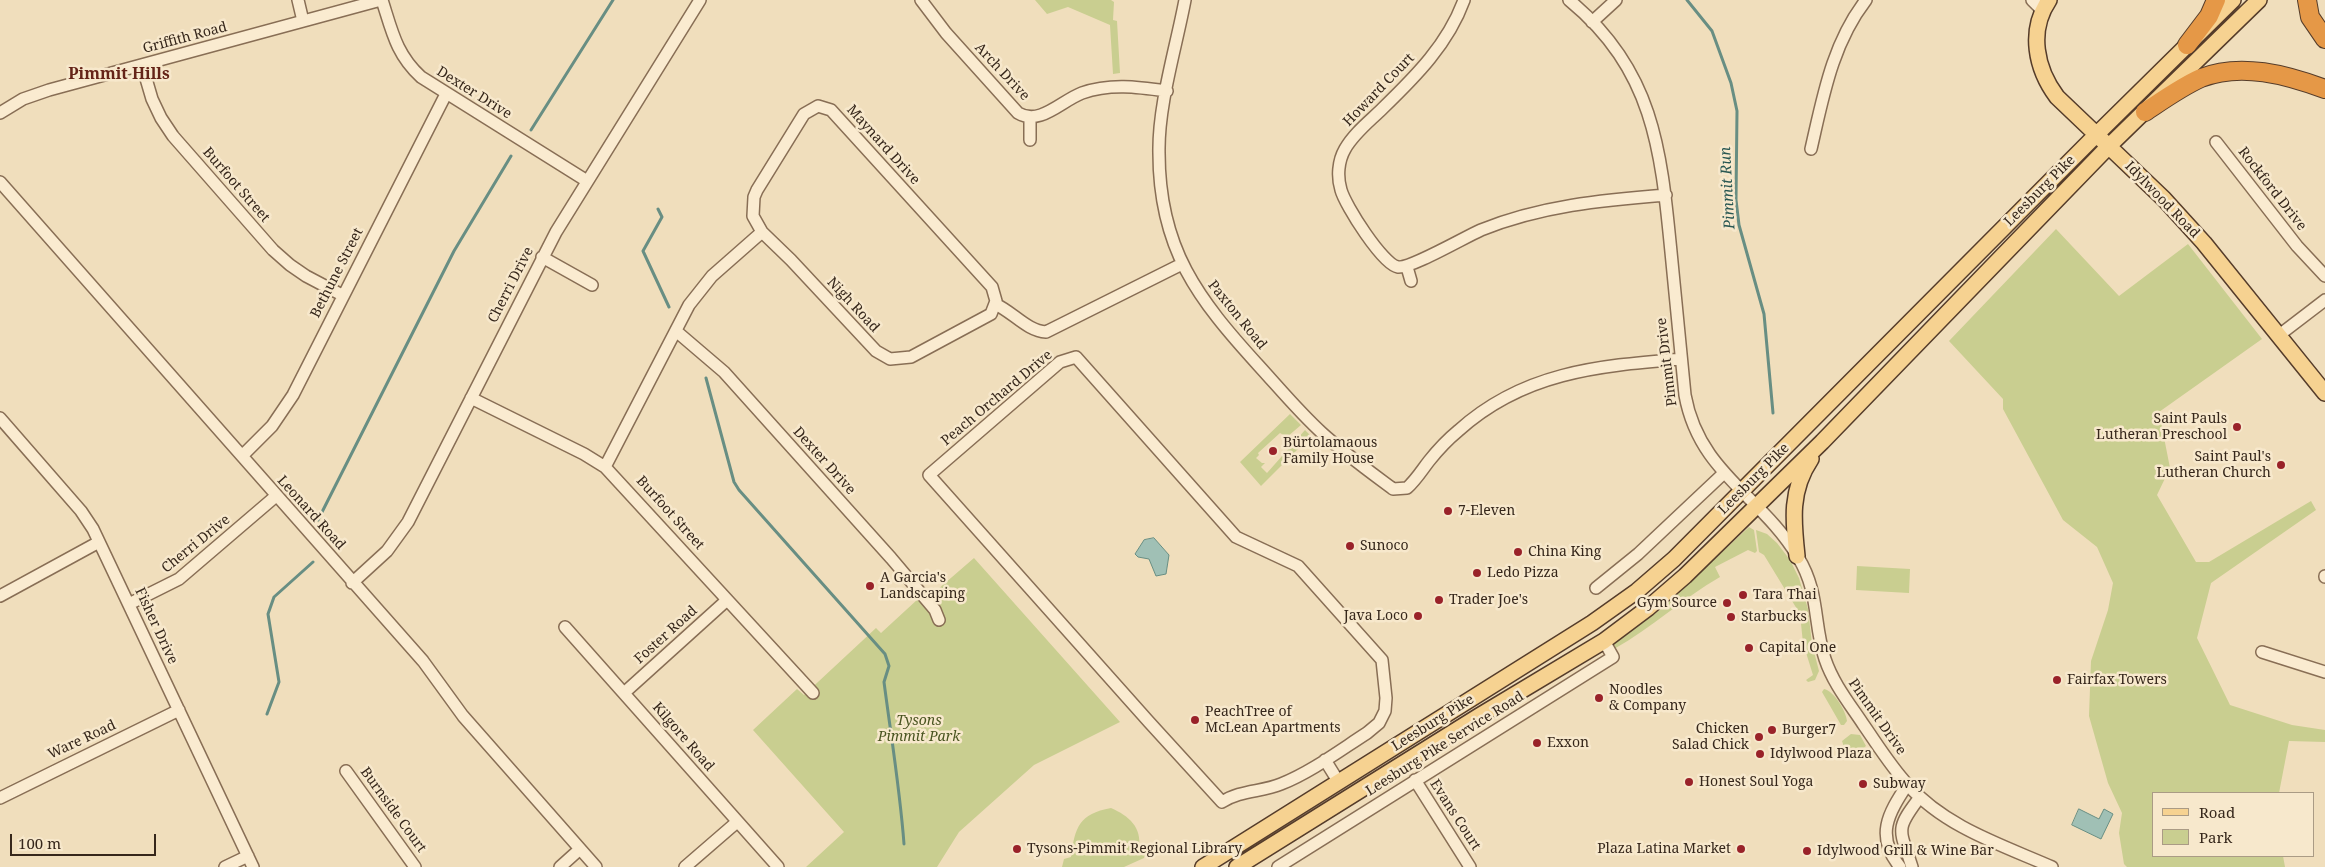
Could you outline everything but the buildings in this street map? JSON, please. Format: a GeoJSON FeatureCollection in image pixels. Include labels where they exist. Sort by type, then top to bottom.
{"type":"FeatureCollection","features":[{"type":"Feature","properties":{"kind":"highway"},"geometry":{"type":"LineString","coordinates":[[2187,45],[2209,16],[2216,0]]}},
{"type":"Feature","properties":{"kind":"highway"},"geometry":{"type":"LineString","coordinates":[[2307,0],[2310,17],[2325,39]]}},
{"type":"Feature","properties":{"kind":"highway"},"geometry":{"type":"LineString","coordinates":[[2145,112],[2186,86],[2221,73],[2259,71],[2277,74],[2324,89]]}},
{"type":"Feature","properties":{"kind":"main road","name":"Leesburg Pike"},"geometry":{"type":"LineString","coordinates":[[1203,867],[1469,701],[1607,612],[1674,559],[2233,0]]}},
{"type":"Feature","properties":{"kind":"main road","name":"Leesburg Pike"},"geometry":{"type":"LineString","coordinates":[[1237,867],[1479,716],[1604,641],[1685,576],[1822,442],[2109,146],[2259,0]]}},
{"type":"Feature","properties":{"kind":"main road","name":"Idylwood Road"},"geometry":{"type":"LineString","coordinates":[[2041,4],[2036,35],[2038,56],[2043,75],[2057,97],[2164,199],[2204,243],[2325,393]]}},
{"type":"Feature","properties":{"kind":"main road"},"geometry":{"type":"LineString","coordinates":[[1797,556],[1794,524],[1795,497],[1805,468],[1822,442]]}},
{"type":"Feature","properties":{"kind":"street"},"geometry":{"type":"LineString","coordinates":[[298,0],[304,21]]}},
{"type":"Feature","properties":{"kind":"street","name":"Griffith Road"},"geometry":{"type":"LineString","coordinates":[[0,113],[34,95],[382,0]]}},
{"type":"Feature","properties":{"kind":"street","name":"Dexter Drive"},"geometry":{"type":"LineString","coordinates":[[382,0],[402,58],[421,77],[587,181]]}},
{"type":"Feature","properties":{"kind":"street","name":"Cherri Drive"},"geometry":{"type":"LineString","coordinates":[[352,583],[395,541],[408,522],[542,257],[700,0]]}},
{"type":"Feature","properties":{"kind":"street","name":"Arch Drive"},"geometry":{"type":"LineString","coordinates":[[921,0],[946,33],[1018,113],[1030,118],[1038,117],[1066,100],[1099,89],[1134,86],[1167,91]]}},
{"type":"Feature","properties":{"kind":"street","name":"Paxton Road"},"geometry":{"type":"LineString","coordinates":[[1185,0],[1160,127],[1160,180],[1166,222],[1182,264],[1219,322],[1302,414],[1336,445],[1385,483],[1396,490],[1407,488],[1458,430],[1499,401],[1525,387],[1582,369],[1681,359]]}},
{"type":"Feature","properties":{"kind":"street","name":"Howard Court"},"geometry":{"type":"LineString","coordinates":[[1407,267],[1399,267],[1386,261],[1346,204],[1339,185],[1340,165],[1345,150],[1354,137],[1429,61],[1450,30],[1464,0]]}},
{"type":"Feature","properties":{"kind":"street","name":"Pimmit Drive"},"geometry":{"type":"LineString","coordinates":[[1570,0],[1592,22],[1622,59],[1642,95],[1658,143],[1666,195],[1685,395],[1692,425],[1708,454],[1797,556],[1811,586],[1816,603],[1819,636],[1832,677],[1907,785],[1948,819],[2052,867]]}},
{"type":"Feature","properties":{"kind":"street"},"geometry":{"type":"LineString","coordinates":[[1592,22],[1616,0]]}},
{"type":"Feature","properties":{"kind":"street"},"geometry":{"type":"LineString","coordinates":[[1811,149],[1836,54],[1847,28],[1866,0]]}},
{"type":"Feature","properties":{"kind":"street","name":"Burfoot Street"},"geometry":{"type":"LineString","coordinates":[[142,65],[152,99],[161,118],[205,173],[273,250],[306,276],[342,295]]}},
{"type":"Feature","properties":{"kind":"street","name":"Bethune Street"},"geometry":{"type":"LineString","coordinates":[[242,456],[281,415],[446,94]]}},
{"type":"Feature","properties":{"kind":"street","name":"Maynard Drive"},"geometry":{"type":"LineString","coordinates":[[762,232],[753,216],[754,198],[757,190],[804,114],[810,109],[824,107],[831,110],[992,287],[996,304]]}},
{"type":"Feature","properties":{"kind":"street"},"geometry":{"type":"LineString","coordinates":[[1030,118],[1030,140]]}},
{"type":"Feature","properties":{"kind":"street","name":"Rockford Drive"},"geometry":{"type":"LineString","coordinates":[[2216,142],[2297,246],[2325,276]]}},
{"type":"Feature","properties":{"kind":"street","name":"Leonard Road"},"geometry":{"type":"LineString","coordinates":[[0,182],[352,583],[423,661],[463,716],[596,867]]}},
{"type":"Feature","properties":{"kind":"street"},"geometry":{"type":"LineString","coordinates":[[1411,280],[1407,267],[1464,237],[1530,214],[1580,203],[1666,195]]}},
{"type":"Feature","properties":{"kind":"street"},"geometry":{"type":"LineString","coordinates":[[605,467],[698,292],[712,276],[762,232]]}},
{"type":"Feature","properties":{"kind":"street","name":"Nigh Road"},"geometry":{"type":"LineString","coordinates":[[762,232],[791,260],[876,352],[890,359],[911,358],[985,318],[991,314],[996,304]]}},
{"type":"Feature","properties":{"kind":"street"},"geometry":{"type":"LineString","coordinates":[[542,257],[592,285]]}},
{"type":"Feature","properties":{"kind":"street"},"geometry":{"type":"LineString","coordinates":[[996,304],[1017,316],[1030,328],[1046,332],[1182,264]]}},
{"type":"Feature","properties":{"kind":"street"},"geometry":{"type":"LineString","coordinates":[[2278,336],[2325,300]]}},
{"type":"Feature","properties":{"kind":"street","name":"Dexter Drive"},"geometry":{"type":"LineString","coordinates":[[676,331],[724,372],[891,558],[935,610],[939,620]]}},
{"type":"Feature","properties":{"kind":"street","name":"Peach Orchard Drive"},"geometry":{"type":"LineString","coordinates":[[1076,358],[1236,537],[1298,566],[1382,660],[1386,698],[1385,711],[1379,723],[1325,760],[1284,783],[1264,790],[1239,794],[1222,802],[929,475],[1060,362],[1076,358]]}},
{"type":"Feature","properties":{"kind":"street","name":"Burfoot Street"},"geometry":{"type":"LineString","coordinates":[[471,398],[584,454],[605,467],[813,693]]}},
{"type":"Feature","properties":{"kind":"street","name":"Fisher Drive"},"geometry":{"type":"LineString","coordinates":[[0,418],[81,511],[99,542],[250,862]]}},
{"type":"Feature","properties":{"kind":"street"},"geometry":{"type":"LineString","coordinates":[[1596,588],[1638,554],[1724,473]]}},
{"type":"Feature","properties":{"kind":"street","name":"Cherri Drive"},"geometry":{"type":"LineString","coordinates":[[129,604],[179,579],[276,496]]}},
{"type":"Feature","properties":{"kind":"street"},"geometry":{"type":"LineString","coordinates":[[0,596],[99,542]]}},
{"type":"Feature","properties":{"kind":"street","name":"Foster Road"},"geometry":{"type":"LineString","coordinates":[[624,693],[728,600]]}},
{"type":"Feature","properties":{"kind":"street","name":"Kilgore Road"},"geometry":{"type":"LineString","coordinates":[[565,627],[778,867]]}},
{"type":"Feature","properties":{"kind":"street","name":"Leesburg Pike Service Road"},"geometry":{"type":"LineString","coordinates":[[1278,867],[1613,658],[1604,641]]}},
{"type":"Feature","properties":{"kind":"street"},"geometry":{"type":"LineString","coordinates":[[2262,652],[2325,672]]}},
{"type":"Feature","properties":{"kind":"street","name":"Ware Road"},"geometry":{"type":"LineString","coordinates":[[0,798],[178,710]]}},
{"type":"Feature","properties":{"kind":"street"},"geometry":{"type":"LineString","coordinates":[[1325,760],[1338,781]]}},
{"type":"Feature","properties":{"kind":"street","name":"Burnside Court"},"geometry":{"type":"LineString","coordinates":[[346,771],[415,867]]}},
{"type":"Feature","properties":{"kind":"street","name":"Evans Court"},"geometry":{"type":"LineString","coordinates":[[1415,780],[1470,867]]}},
{"type":"Feature","properties":{"kind":"street"},"geometry":{"type":"LineString","coordinates":[[1900,867],[1891,855],[1886,834],[1891,810],[1907,785]]}},
{"type":"Feature","properties":{"kind":"street"},"geometry":{"type":"LineString","coordinates":[[1912,867],[1900,837],[1901,825],[1920,797]]}},
{"type":"Feature","properties":{"kind":"street"},"geometry":{"type":"LineString","coordinates":[[685,867],[737,822]]}},
{"type":"Feature","properties":{"kind":"street"},"geometry":{"type":"LineString","coordinates":[[560,867],[580,849]]}},
{"type":"Feature","properties":{"kind":"street"},"geometry":{"type":"LineString","coordinates":[[225,867],[250,862]]}},
{"type":"Feature","properties":{"kind":"green space"},"geometry":{"type":"Polygon","coordinates":[[[1035,0],[1111,0],[1114,2],[1113,20],[1117,21],[1120,73],[1113,74],[1110,25],[1068,7],[1047,14],[1035,0]]]}},
{"type":"Feature","properties":{"kind":"green space"},"geometry":{"type":"Polygon","coordinates":[[[2056,229],[2119,296],[2188,244],[2262,339],[2159,412],[2170,468],[2157,495],[2196,562],[2209,562],[2311,501],[2316,510],[2211,583],[2197,638],[2230,705],[2292,725],[2325,730],[2325,742],[2289,741],[2279,792],[2152,792],[2152,857],[2283,857],[2285,867],[2127,867],[2124,864],[2119,833],[2122,813],[2108,783],[2089,716],[2091,661],[2108,610],[2113,583],[2097,547],[2063,520],[2003,409],[2003,399],[1949,341],[2056,229]]]}},
{"type":"Feature","properties":{"kind":"green space"},"geometry":{"type":"Polygon","coordinates":[[[1290,414],[1301,425],[1287,437],[1280,433],[1258,453],[1259,455],[1256,458],[1265,463],[1261,467],[1267,473],[1305,430],[1311,436],[1261,486],[1240,462],[1290,414]]]}},
{"type":"Feature","properties":{"kind":"green space"},"geometry":{"type":"Polygon","coordinates":[[[1749,527],[1754,530],[1757,551],[1755,553],[1748,550],[1715,567],[1720,577],[1614,649],[1613,645],[1661,609],[1749,527]]]}},
{"type":"Feature","properties":{"kind":"green space"},"geometry":{"type":"Polygon","coordinates":[[[1756,530],[1767,534],[1777,543],[1790,560],[1799,578],[1808,609],[1812,644],[1819,671],[1815,680],[1808,682],[1806,680],[1813,675],[1803,643],[1800,614],[1764,555],[1759,552],[1756,530]]]}},
{"type":"Feature","properties":{"kind":"green space","name":"Tysons Pimmit Park"},"geometry":{"type":"Polygon","coordinates":[[[974,558],[1120,722],[1034,765],[959,832],[937,867],[806,867],[844,832],[753,730],[797,689],[804,695],[876,628],[881,633],[918,599],[922,603],[974,558]]]}},
{"type":"Feature","properties":{"kind":"green space"},"geometry":{"type":"Polygon","coordinates":[[[1857,566],[1910,569],[1909,593],[1856,590],[1857,566]]]}},
{"type":"Feature","properties":{"kind":"green space"},"geometry":{"type":"Polygon","coordinates":[[[1824,689],[1832,693],[1842,707],[1847,721],[1844,725],[1841,725],[1822,692],[1824,689]]]}},
{"type":"Feature","properties":{"kind":"green space"},"geometry":{"type":"Polygon","coordinates":[[[1851,734],[1860,735],[1866,746],[1851,758],[1846,753],[1842,741],[1851,734]]]}},
{"type":"Feature","properties":{"kind":"green space"},"geometry":{"type":"Polygon","coordinates":[[[1111,808],[1133,823],[1138,834],[1139,848],[1146,851],[1144,858],[1124,867],[1062,867],[1064,859],[1071,857],[1074,838],[1080,824],[1092,814],[1111,808]]]}},
{"type":"Feature","properties":{"kind":"water"},"geometry":{"type":"Polygon","coordinates":[[[1154,538],[1169,555],[1166,574],[1156,576],[1149,559],[1138,557],[1135,554],[1144,540],[1154,538]]]}},
{"type":"Feature","properties":{"kind":"water"},"geometry":{"type":"Polygon","coordinates":[[[2079,809],[2099,819],[2104,809],[2113,814],[2101,839],[2072,825],[2079,809]]]}},
{"type":"Feature","properties":{"kind":"waterway"},"geometry":{"type":"LineString","coordinates":[[531,130],[613,0]]}},
{"type":"Feature","properties":{"kind":"waterway","name":"Pimmit Run"},"geometry":{"type":"LineString","coordinates":[[1687,0],[1712,31],[1731,83],[1737,111],[1736,200],[1739,225],[1764,314],[1773,413]]}},
{"type":"Feature","properties":{"kind":"waterway"},"geometry":{"type":"LineString","coordinates":[[318,520],[454,251],[511,156]]}},
{"type":"Feature","properties":{"kind":"waterway"},"geometry":{"type":"LineString","coordinates":[[658,209],[662,217],[643,251],[669,307]]}},
{"type":"Feature","properties":{"kind":"waterway"},"geometry":{"type":"LineString","coordinates":[[706,378],[734,482],[739,490],[885,654],[889,666],[884,682],[898,783],[904,844]]}},
{"type":"Feature","properties":{"kind":"waterway"},"geometry":{"type":"LineString","coordinates":[[267,714],[279,682],[268,614],[274,597],[313,562]]}},
{"type":"Feature","properties":{"kind":"place","name":"Saint Pauls Lutheran Preschool"},"geometry":{"type":"Point","coordinates":[2237,427]}},
{"type":"Feature","properties":{"kind":"place","name":"Bürtolamaous Family House"},"geometry":{"type":"Point","coordinates":[1273,451]}},
{"type":"Feature","properties":{"kind":"place","name":"Saint Paul's Lutheran Church"},"geometry":{"type":"Point","coordinates":[2281,465]}},
{"type":"Feature","properties":{"kind":"place","name":"7-Eleven"},"geometry":{"type":"Point","coordinates":[1448,511]}},
{"type":"Feature","properties":{"kind":"place","name":"Sunoco"},"geometry":{"type":"Point","coordinates":[1350,546]}},
{"type":"Feature","properties":{"kind":"place","name":"China King"},"geometry":{"type":"Point","coordinates":[1518,552]}},
{"type":"Feature","properties":{"kind":"place","name":"Ledo Pizza"},"geometry":{"type":"Point","coordinates":[1477,573]}},
{"type":"Feature","properties":{"kind":"place","name":"A Garcia's Landscaping"},"geometry":{"type":"Point","coordinates":[870,586]}},
{"type":"Feature","properties":{"kind":"place","name":"Tara Thai"},"geometry":{"type":"Point","coordinates":[1743,595]}},
{"type":"Feature","properties":{"kind":"place","name":"Trader Joe's"},"geometry":{"type":"Point","coordinates":[1439,600]}},
{"type":"Feature","properties":{"kind":"place","name":"Gym Source"},"geometry":{"type":"Point","coordinates":[1727,603]}},
{"type":"Feature","properties":{"kind":"place","name":"Java Loco"},"geometry":{"type":"Point","coordinates":[1418,616]}},
{"type":"Feature","properties":{"kind":"place","name":"Starbucks"},"geometry":{"type":"Point","coordinates":[1731,617]}},
{"type":"Feature","properties":{"kind":"place","name":"Capital One"},"geometry":{"type":"Point","coordinates":[1749,648]}},
{"type":"Feature","properties":{"kind":"place","name":"Fairfax Towers"},"geometry":{"type":"Point","coordinates":[2057,680]}},
{"type":"Feature","properties":{"kind":"place","name":"Noodles & Company"},"geometry":{"type":"Point","coordinates":[1599,698]}},
{"type":"Feature","properties":{"kind":"place","name":"PeachTree of McLean Apartments"},"geometry":{"type":"Point","coordinates":[1195,720]}},
{"type":"Feature","properties":{"kind":"place","name":"Burger7"},"geometry":{"type":"Point","coordinates":[1772,730]}},
{"type":"Feature","properties":{"kind":"place","name":"Chicken Salad Chick"},"geometry":{"type":"Point","coordinates":[1759,737]}},
{"type":"Feature","properties":{"kind":"place","name":"Exxon"},"geometry":{"type":"Point","coordinates":[1537,743]}},
{"type":"Feature","properties":{"kind":"place","name":"Idylwood Plaza"},"geometry":{"type":"Point","coordinates":[1760,754]}},
{"type":"Feature","properties":{"kind":"place","name":"Honest Soul Yoga"},"geometry":{"type":"Point","coordinates":[1689,782]}},
{"type":"Feature","properties":{"kind":"place","name":"Subway"},"geometry":{"type":"Point","coordinates":[1863,784]}},
{"type":"Feature","properties":{"kind":"place","name":"Tysons-Pimmit Regional Library"},"geometry":{"type":"Point","coordinates":[1017,849]}},
{"type":"Feature","properties":{"kind":"place","name":"Plaza Latina Market"},"geometry":{"type":"Point","coordinates":[1741,849]}},
{"type":"Feature","properties":{"kind":"place","name":"Idylwood Grill & Wine Bar"},"geometry":{"type":"Point","coordinates":[1807,851]}},
{"type":"Feature","properties":{"kind":"district","name":"Pimmit Hills"},"geometry":{"type":"Point","coordinates":[119,74]}}]}
